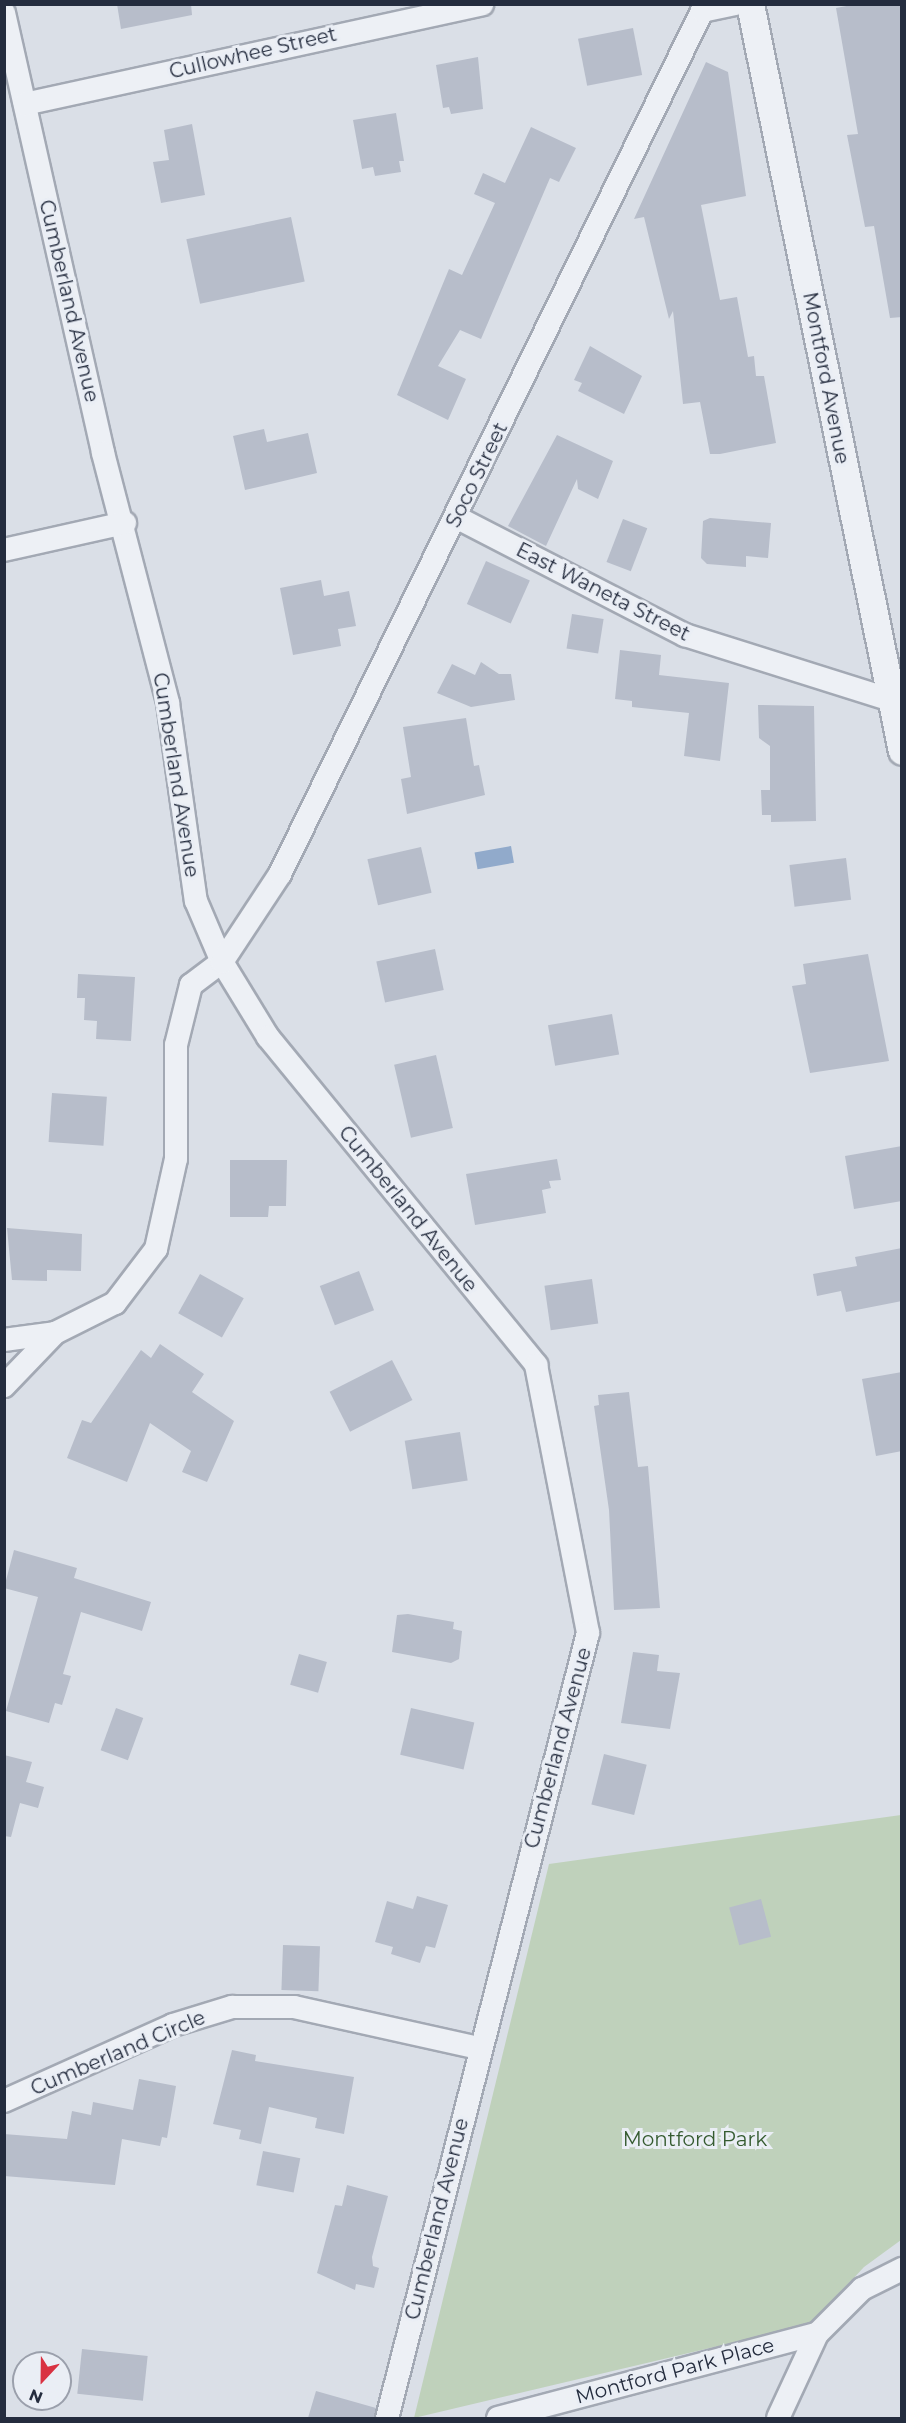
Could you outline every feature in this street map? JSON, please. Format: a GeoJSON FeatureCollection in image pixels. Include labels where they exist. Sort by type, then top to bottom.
{"type":"FeatureCollection","features":[{"type":"Feature","properties":{"kind":"street","name":"Cullowhee Street"},"geometry":{"type":"LineString","coordinates":[[25,104],[482,4]]}},
{"type":"Feature","properties":{"kind":"street","name":"Soco Street"},"geometry":{"type":"LineString","coordinates":[[222,963],[280,874],[702,11],[735,4]]}},
{"type":"Feature","properties":{"kind":"street","name":"Montford Avenue"},"geometry":{"type":"LineString","coordinates":[[750,4],[902,751]]}},
{"type":"Feature","properties":{"kind":"street","name":"Cumberland Avenue"},"geometry":{"type":"LineString","coordinates":[[4,13],[103,453],[125,523],[168,703],[196,901],[222,963],[268,1037],[536,1365],[588,1633],[479,2048],[387,2418]]}},
{"type":"Feature","properties":{"kind":"street","name":"East Waneta Street"},"geometry":{"type":"LineString","coordinates":[[456,517],[686,635],[891,700]]}},
{"type":"Feature","properties":{"kind":"street"},"geometry":{"type":"LineString","coordinates":[[4,550],[125,523]]}},
{"type":"Feature","properties":{"kind":"street"},"geometry":{"type":"LineString","coordinates":[[4,1340],[55,1333],[115,1303],[156,1249],[176,1160],[176,1045],[191,985],[222,963]]}},
{"type":"Feature","properties":{"kind":"street"},"geometry":{"type":"LineString","coordinates":[[4,1386],[55,1333]]}},
{"type":"Feature","properties":{"kind":"street","name":"Cumberland Circle"},"geometry":{"type":"LineString","coordinates":[[4,2101],[173,2025],[232,2007],[294,2007],[479,2048]]}},
{"type":"Feature","properties":{"kind":"street"},"geometry":{"type":"LineString","coordinates":[[778,2418],[817,2334],[862,2289],[902,2269]]}},
{"type":"Feature","properties":{"kind":"street","name":"Montford Park Place"},"geometry":{"type":"LineString","coordinates":[[498,2418],[817,2334]]}},
{"type":"Feature","properties":{"kind":"green space","name":"Montford Park"},"geometry":{"type":"Polygon","coordinates":[[[901,1815],[901,2240],[864,2267],[811,2324],[414,2418],[549,1864],[901,1815]]]}},
{"type":"Feature","properties":{"kind":"water"},"geometry":{"type":"Polygon","coordinates":[[[511,846],[514,863],[478,869],[475,852],[511,846]]]}},
{"type":"Feature","properties":{"kind":"building"},"geometry":{"type":"Polygon","coordinates":[[[117,4],[191,4],[192,15],[121,29],[117,4]]]}},
{"type":"Feature","properties":{"kind":"building"},"geometry":{"type":"Polygon","coordinates":[[[857,4],[902,4],[902,317],[890,318],[874,226],[865,227],[847,135],[858,134],[836,8],[857,4]]]}},
{"type":"Feature","properties":{"kind":"building"},"geometry":{"type":"Polygon","coordinates":[[[633,28],[642,75],[587,86],[578,39],[633,28]]]}},
{"type":"Feature","properties":{"kind":"building"},"geometry":{"type":"Polygon","coordinates":[[[478,57],[483,109],[451,114],[449,107],[443,108],[436,65],[478,57]]]}},
{"type":"Feature","properties":{"kind":"building"},"geometry":{"type":"Polygon","coordinates":[[[706,62],[728,72],[746,196],[701,205],[720,300],[737,297],[748,357],[754,356],[756,376],[764,376],[776,443],[720,454],[710,454],[700,402],[683,404],[673,311],[669,319],[644,217],[634,219],[706,62]]]}},
{"type":"Feature","properties":{"kind":"building"},"geometry":{"type":"Polygon","coordinates":[[[396,113],[404,161],[399,161],[401,172],[375,176],[373,167],[362,169],[353,120],[396,113]]]}},
{"type":"Feature","properties":{"kind":"building"},"geometry":{"type":"Polygon","coordinates":[[[192,124],[205,195],[161,203],[153,162],[169,160],[164,130],[192,124]]]}},
{"type":"Feature","properties":{"kind":"building"},"geometry":{"type":"Polygon","coordinates":[[[531,127],[576,148],[559,182],[550,178],[481,339],[460,330],[438,366],[466,379],[448,420],[397,395],[449,269],[462,275],[495,203],[474,194],[483,173],[505,183],[531,127]]]}},
{"type":"Feature","properties":{"kind":"building"},"geometry":{"type":"Polygon","coordinates":[[[291,217],[305,282],[200,304],[186,239],[291,217]]]}},
{"type":"Feature","properties":{"kind":"building"},"geometry":{"type":"Polygon","coordinates":[[[590,346],[642,376],[624,414],[578,391],[582,383],[574,380],[590,346]]]}},
{"type":"Feature","properties":{"kind":"building"},"geometry":{"type":"Polygon","coordinates":[[[264,429],[267,442],[308,433],[317,473],[245,490],[233,436],[264,429]]]}},
{"type":"Feature","properties":{"kind":"building"},"geometry":{"type":"Polygon","coordinates":[[[557,435],[613,461],[598,499],[578,489],[577,479],[546,546],[508,526],[557,435]]]}},
{"type":"Feature","properties":{"kind":"building"},"geometry":{"type":"Polygon","coordinates":[[[710,518],[771,523],[768,558],[746,556],[746,567],[707,564],[701,558],[703,521],[710,518]]]}},
{"type":"Feature","properties":{"kind":"building"},"geometry":{"type":"Polygon","coordinates":[[[623,519],[647,528],[631,571],[607,562],[623,519]]]}},
{"type":"Feature","properties":{"kind":"building"},"geometry":{"type":"Polygon","coordinates":[[[486,561],[530,581],[511,623],[467,604],[486,561]]]}},
{"type":"Feature","properties":{"kind":"building"},"geometry":{"type":"Polygon","coordinates":[[[321,580],[324,596],[349,591],[356,626],[338,629],[341,646],[293,655],[280,588],[321,580]]]}},
{"type":"Feature","properties":{"kind":"building"},"geometry":{"type":"Polygon","coordinates":[[[572,614],[604,619],[598,654],[567,649],[572,614]]]}},
{"type":"Feature","properties":{"kind":"building"},"geometry":{"type":"Polygon","coordinates":[[[620,650],[661,655],[659,675],[729,683],[720,761],[684,756],[689,713],[632,707],[632,701],[615,699],[620,650]]]}},
{"type":"Feature","properties":{"kind":"building"},"geometry":{"type":"Polygon","coordinates":[[[481,662],[499,674],[511,674],[515,700],[471,707],[437,693],[452,664],[475,675],[481,662]]]}},
{"type":"Feature","properties":{"kind":"building"},"geometry":{"type":"Polygon","coordinates":[[[758,705],[814,706],[816,821],[771,822],[771,815],[762,815],[761,790],[770,790],[770,746],[759,738],[758,705]]]}},
{"type":"Feature","properties":{"kind":"building"},"geometry":{"type":"Polygon","coordinates":[[[466,718],[474,766],[479,765],[485,795],[407,814],[401,779],[411,777],[403,727],[466,718]]]}},
{"type":"Feature","properties":{"kind":"building"},"geometry":{"type":"Polygon","coordinates":[[[421,847],[432,893],[378,905],[367,859],[421,847]]]}},
{"type":"Feature","properties":{"kind":"building"},"geometry":{"type":"Polygon","coordinates":[[[846,858],[851,900],[795,907],[789,865],[846,858]]]}},
{"type":"Feature","properties":{"kind":"building"},"geometry":{"type":"Polygon","coordinates":[[[435,949],[444,990],[385,1003],[376,961],[435,949]]]}},
{"type":"Feature","properties":{"kind":"building"},"geometry":{"type":"Polygon","coordinates":[[[868,954],[889,1061],[810,1073],[792,986],[806,984],[803,964],[868,954]]]}},
{"type":"Feature","properties":{"kind":"building"},"geometry":{"type":"Polygon","coordinates":[[[78,974],[135,977],[131,1041],[96,1039],[97,1021],[84,1020],[85,998],[77,998],[78,974]]]}},
{"type":"Feature","properties":{"kind":"building"},"geometry":{"type":"Polygon","coordinates":[[[612,1014],[619,1054],[555,1066],[548,1025],[612,1014]]]}},
{"type":"Feature","properties":{"kind":"building"},"geometry":{"type":"Polygon","coordinates":[[[436,1055],[453,1128],[411,1138],[394,1065],[436,1055]]]}},
{"type":"Feature","properties":{"kind":"building"},"geometry":{"type":"Polygon","coordinates":[[[52,1093],[107,1097],[103,1146],[49,1142],[52,1093]]]}},
{"type":"Feature","properties":{"kind":"building"},"geometry":{"type":"Polygon","coordinates":[[[902,1146],[902,1201],[854,1209],[845,1156],[902,1146]]]}},
{"type":"Feature","properties":{"kind":"building"},"geometry":{"type":"Polygon","coordinates":[[[557,1159],[561,1180],[549,1181],[551,1188],[542,1190],[546,1213],[475,1225],[466,1174],[557,1159]]]}},
{"type":"Feature","properties":{"kind":"building"},"geometry":{"type":"Polygon","coordinates":[[[230,1160],[287,1160],[286,1206],[269,1206],[268,1217],[230,1217],[230,1160]]]}},
{"type":"Feature","properties":{"kind":"building"},"geometry":{"type":"Polygon","coordinates":[[[7,1228],[82,1234],[81,1271],[47,1270],[47,1281],[12,1280],[7,1228]]]}},
{"type":"Feature","properties":{"kind":"building"},"geometry":{"type":"Polygon","coordinates":[[[902,1248],[902,1301],[846,1312],[841,1291],[817,1296],[813,1274],[857,1266],[855,1257],[902,1248]]]}},
{"type":"Feature","properties":{"kind":"building"},"geometry":{"type":"Polygon","coordinates":[[[359,1271],[374,1310],[335,1325],[320,1286],[359,1271]]]}},
{"type":"Feature","properties":{"kind":"building"},"geometry":{"type":"Polygon","coordinates":[[[200,1274],[244,1298],[222,1338],[178,1313],[200,1274]]]}},
{"type":"Feature","properties":{"kind":"building"},"geometry":{"type":"Polygon","coordinates":[[[592,1279],[598,1324],[551,1330],[544,1286],[592,1279]]]}},
{"type":"Feature","properties":{"kind":"building"},"geometry":{"type":"Polygon","coordinates":[[[160,1344],[204,1374],[192,1392],[234,1421],[207,1482],[182,1472],[191,1451],[150,1423],[127,1482],[67,1458],[82,1420],[91,1423],[141,1350],[151,1358],[160,1344]]]}},
{"type":"Feature","properties":{"kind":"building"},"geometry":{"type":"Polygon","coordinates":[[[392,1360],[412,1400],[350,1432],[330,1392],[392,1360]]]}},
{"type":"Feature","properties":{"kind":"building"},"geometry":{"type":"Polygon","coordinates":[[[902,1372],[902,1451],[876,1456],[862,1379],[902,1372]]]}},
{"type":"Feature","properties":{"kind":"building"},"geometry":{"type":"Polygon","coordinates":[[[629,1392],[638,1467],[648,1466],[660,1608],[614,1610],[609,1510],[594,1406],[599,1405],[598,1395],[629,1392]]]}},
{"type":"Feature","properties":{"kind":"building"},"geometry":{"type":"Polygon","coordinates":[[[460,1432],[468,1480],[412,1489],[405,1441],[460,1432]]]}},
{"type":"Feature","properties":{"kind":"building"},"geometry":{"type":"Polygon","coordinates":[[[14,1550],[77,1568],[74,1578],[151,1602],[142,1631],[81,1612],[63,1674],[71,1676],[62,1705],[55,1703],[49,1723],[6,1711],[38,1597],[4,1588],[14,1550]]]}},
{"type":"Feature","properties":{"kind":"building"},"geometry":{"type":"Polygon","coordinates":[[[408,1614],[454,1622],[453,1629],[462,1631],[459,1659],[451,1663],[392,1652],[397,1615],[408,1614]]]}},
{"type":"Feature","properties":{"kind":"building"},"geometry":{"type":"Polygon","coordinates":[[[633,1652],[659,1655],[657,1671],[680,1673],[670,1729],[621,1723],[633,1652]]]}},
{"type":"Feature","properties":{"kind":"building"},"geometry":{"type":"Polygon","coordinates":[[[299,1654],[327,1662],[318,1693],[290,1685],[299,1654]]]}},
{"type":"Feature","properties":{"kind":"building"},"geometry":{"type":"Polygon","coordinates":[[[116,1708],[143,1718],[128,1760],[101,1750],[116,1708]]]}},
{"type":"Feature","properties":{"kind":"building"},"geometry":{"type":"Polygon","coordinates":[[[411,1708],[474,1723],[464,1769],[400,1755],[411,1708]]]}},
{"type":"Feature","properties":{"kind":"building"},"geometry":{"type":"Polygon","coordinates":[[[604,1754],[647,1765],[634,1815],[591,1804],[604,1754]]]}},
{"type":"Feature","properties":{"kind":"building"},"geometry":{"type":"Polygon","coordinates":[[[4,1755],[32,1762],[26,1782],[44,1787],[38,1808],[20,1803],[11,1837],[4,1836],[4,1755]]]}},
{"type":"Feature","properties":{"kind":"building"},"geometry":{"type":"Polygon","coordinates":[[[417,1896],[448,1905],[435,1948],[426,1946],[420,1963],[391,1954],[393,1947],[375,1942],[387,1901],[413,1909],[417,1896]]]}},
{"type":"Feature","properties":{"kind":"building"},"geometry":{"type":"Polygon","coordinates":[[[761,1899],[771,1937],[739,1945],[729,1908],[761,1899]]]}},
{"type":"Feature","properties":{"kind":"building"},"geometry":{"type":"Polygon","coordinates":[[[283,1945],[320,1946],[318,1991],[281,1990],[283,1945]]]}},
{"type":"Feature","properties":{"kind":"building"},"geometry":{"type":"Polygon","coordinates":[[[232,2050],[256,2055],[255,2061],[354,2077],[344,2134],[315,2128],[317,2118],[269,2107],[261,2144],[239,2139],[241,2130],[213,2124],[232,2050]]]}},
{"type":"Feature","properties":{"kind":"building"},"geometry":{"type":"Polygon","coordinates":[[[139,2079],[176,2086],[167,2138],[162,2137],[160,2146],[122,2139],[115,2185],[4,2176],[4,2134],[67,2139],[72,2111],[91,2115],[93,2102],[133,2110],[139,2079]]]}},
{"type":"Feature","properties":{"kind":"building"},"geometry":{"type":"Polygon","coordinates":[[[263,2151],[300,2158],[294,2193],[256,2185],[263,2151]]]}},
{"type":"Feature","properties":{"kind":"building"},"geometry":{"type":"Polygon","coordinates":[[[347,2185],[388,2196],[372,2257],[373,2266],[379,2268],[374,2288],[356,2284],[355,2290],[317,2273],[335,2205],[342,2206],[347,2185]]]}},
{"type":"Feature","properties":{"kind":"building"},"geometry":{"type":"Polygon","coordinates":[[[82,2349],[148,2356],[143,2401],[77,2394],[82,2349]]]}},
{"type":"Feature","properties":{"kind":"building"},"geometry":{"type":"Polygon","coordinates":[[[316,2391],[376,2408],[374,2418],[308,2418],[316,2391]]]}}]}
